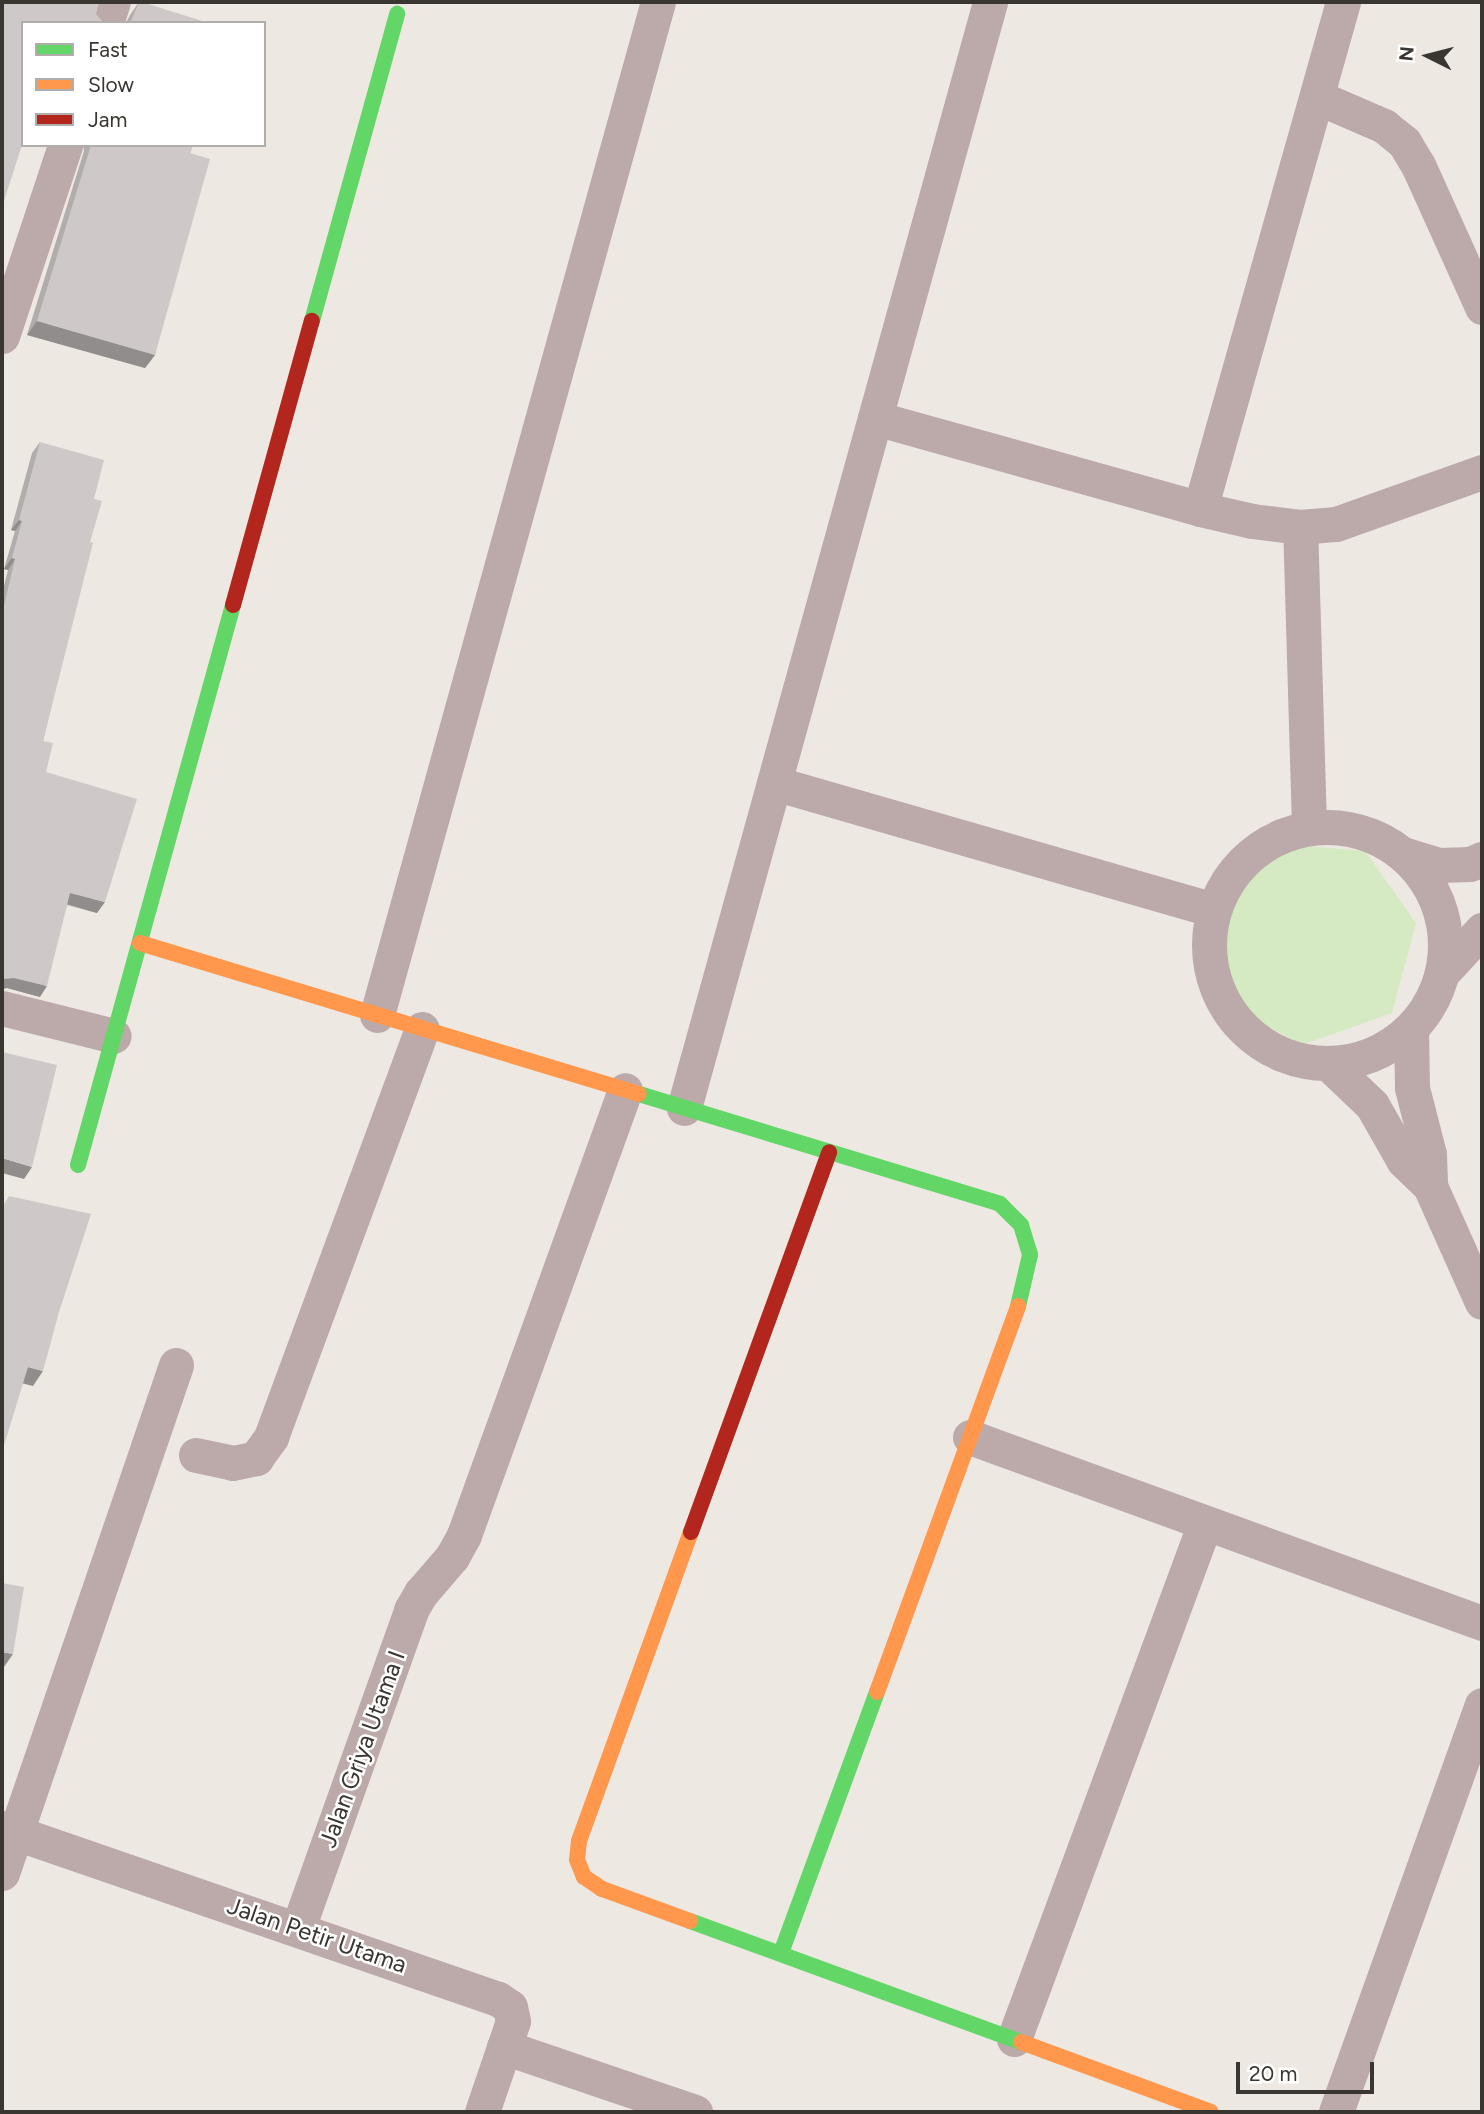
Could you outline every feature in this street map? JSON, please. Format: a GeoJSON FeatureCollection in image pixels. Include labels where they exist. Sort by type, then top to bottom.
{"type":"FeatureCollection","features":[{"type":"Feature","properties":{"kind":"street"},"geometry":{"type":"LineString","coordinates":[[107,21],[113,2]]}},
{"type":"Feature","properties":{"kind":"street"},"geometry":{"type":"LineString","coordinates":[[377,1015],[657,2]]}},
{"type":"Feature","properties":{"kind":"street"},"geometry":{"type":"LineString","coordinates":[[684,1108],[990,2]]}},
{"type":"Feature","properties":{"kind":"street"},"geometry":{"type":"LineString","coordinates":[[1200,509],[1343,2]]}},
{"type":"Feature","properties":{"kind":"street"},"geometry":{"type":"LineString","coordinates":[[78,1165],[397,14]]}},
{"type":"Feature","properties":{"kind":"street"},"geometry":{"type":"LineString","coordinates":[[1317,96],[1384,126],[1404,142],[1418,165],[1482,307]]}},
{"type":"Feature","properties":{"kind":"street"},"geometry":{"type":"LineString","coordinates":[[2,336],[64,147]]}},
{"type":"Feature","properties":{"kind":"street"},"geometry":{"type":"LineString","coordinates":[[875,418],[1200,509],[1252,521],[1300,527],[1336,524],[1482,472]]}},
{"type":"Feature","properties":{"kind":"street"},"geometry":{"type":"LineString","coordinates":[[1300,527],[1308,826]]}},
{"type":"Feature","properties":{"kind":"street"},"geometry":{"type":"LineString","coordinates":[[774,783],[1213,910]]}},
{"type":"Feature","properties":{"kind":"street"},"geometry":{"type":"LineString","coordinates":[[1406,855],[1426,880],[1440,909],[1445,941],[1442,973],[1431,1003],[1411,1028],[1375,1054],[1331,1065],[1303,1062],[1276,1053],[1252,1038],[1232,1017],[1218,993],[1210,966],[1208,938],[1213,910],[1224,885],[1259,846],[1308,826],[1343,826],[1376,836],[1406,855],[1439,865],[1469,864],[1482,859]]}},
{"type":"Feature","properties":{"kind":"street"},"geometry":{"type":"LineString","coordinates":[[1442,973],[1482,930]]}},
{"type":"Feature","properties":{"kind":"street"},"geometry":{"type":"LineString","coordinates":[[140,943],[1000,1204],[1021,1225],[1030,1255],[1024,1289],[781,1953]]}},
{"type":"Feature","properties":{"kind":"street"},"geometry":{"type":"LineString","coordinates":[[2,1008],[114,1036]]}},
{"type":"Feature","properties":{"kind":"street"},"geometry":{"type":"LineString","coordinates":[[1411,1028],[1412,1088],[1429,1154],[1430,1186]]}},
{"type":"Feature","properties":{"kind":"street"},"geometry":{"type":"LineString","coordinates":[[196,1455],[233,1463],[256,1458],[271,1437],[422,1029]]}},
{"type":"Feature","properties":{"kind":"street"},"geometry":{"type":"LineString","coordinates":[[1331,1065],[1372,1105],[1404,1161],[1430,1186],[1482,1302]]}},
{"type":"Feature","properties":{"kind":"street","name":"Jalan Griya Utama I"},"geometry":{"type":"LineString","coordinates":[[298,1928],[411,1610],[421,1593],[437,1577],[464,1535],[625,1090]]}},
{"type":"Feature","properties":{"kind":"street"},"geometry":{"type":"LineString","coordinates":[[829,1152],[579,1841],[577,1860],[584,1877],[602,1889],[1211,2112]]}},
{"type":"Feature","properties":{"kind":"street"},"geometry":{"type":"LineString","coordinates":[[2,1873],[9,1830],[176,1366]]}},
{"type":"Feature","properties":{"kind":"street"},"geometry":{"type":"LineString","coordinates":[[970,1437],[1482,1623]]}},
{"type":"Feature","properties":{"kind":"street"},"geometry":{"type":"LineString","coordinates":[[1014,2039],[1205,1523]]}},
{"type":"Feature","properties":{"kind":"street"},"geometry":{"type":"LineString","coordinates":[[1336,2112],[1482,1705]]}},
{"type":"Feature","properties":{"kind":"street","name":"Jalan Petir Utama"},"geometry":{"type":"LineString","coordinates":[[9,1830],[498,1999],[510,2007],[513,2021],[482,2112]]}},
{"type":"Feature","properties":{"kind":"street"},"geometry":{"type":"LineString","coordinates":[[504,2047],[695,2112]]}},
{"type":"Feature","properties":{"kind":"green space"},"geometry":{"type":"Polygon","coordinates":[[[1270,843],[1365,851],[1416,923],[1392,1013],[1302,1045],[1217,999],[1207,915],[1270,843]]]}},
{"type":"Feature","properties":{"kind":"building"},"geometry":{"type":"Polygon","coordinates":[[[2,2],[99,2],[96,14],[102,21],[21,21],[21,147],[2,207],[2,2]]]}},
{"type":"Feature","properties":{"kind":"building"},"geometry":{"type":"Polygon","coordinates":[[[139,2],[142,2],[202,21],[131,21],[139,2]]]}},
{"type":"Feature","properties":{"kind":"building"},"geometry":{"type":"Polygon","coordinates":[[[90,147],[192,147],[190,153],[210,159],[155,355],[37,321],[90,147]]]}},
{"type":"Feature","properties":{"kind":"building"},"geometry":{"type":"Polygon","coordinates":[[[40,442],[104,460],[94,499],[102,501],[90,542],[93,543],[43,741],[53,743],[46,772],[137,799],[105,902],[70,893],[47,986],[14,978],[2,979],[2,614],[22,521],[19,520],[40,442]]]}},
{"type":"Feature","properties":{"kind":"building"},"geometry":{"type":"Polygon","coordinates":[[[2,1052],[57,1065],[32,1167],[2,1158],[2,1052]]]}},
{"type":"Feature","properties":{"kind":"building"},"geometry":{"type":"Polygon","coordinates":[[[9,1196],[91,1214],[43,1371],[28,1367],[2,1452],[2,1208],[9,1196]]]}},
{"type":"Feature","properties":{"kind":"building"},"geometry":{"type":"Polygon","coordinates":[[[2,1583],[24,1587],[13,1654],[2,1652],[2,1583]]]}},
{"type":"Feature","properties":{"kind":"traffic: fast"},"geometry":{"type":"LineString","coordinates":[[312,321],[397,14]]}},
{"type":"Feature","properties":{"kind":"traffic: fast"},"geometry":{"type":"LineString","coordinates":[[78,1165],[233,605]]}},
{"type":"Feature","properties":{"kind":"traffic: fast"},"geometry":{"type":"LineString","coordinates":[[639,1094],[1000,1204],[1021,1225],[1030,1255],[1018,1306]]}},
{"type":"Feature","properties":{"kind":"traffic: fast"},"geometry":{"type":"LineString","coordinates":[[781,1953],[877,1692]]}},
{"type":"Feature","properties":{"kind":"traffic: fast"},"geometry":{"type":"LineString","coordinates":[[690,1921],[1021,2042]]}},
{"type":"Feature","properties":{"kind":"traffic: slow"},"geometry":{"type":"LineString","coordinates":[[140,943],[639,1094]]}},
{"type":"Feature","properties":{"kind":"traffic: slow"},"geometry":{"type":"LineString","coordinates":[[877,1692],[1018,1306]]}},
{"type":"Feature","properties":{"kind":"traffic: slow"},"geometry":{"type":"LineString","coordinates":[[690,1921],[602,1889],[584,1877],[577,1860],[579,1841],[691,1532]]}},
{"type":"Feature","properties":{"kind":"traffic: slow"},"geometry":{"type":"LineString","coordinates":[[1021,2042],[1211,2112]]}},
{"type":"Feature","properties":{"kind":"traffic: jam"},"geometry":{"type":"LineString","coordinates":[[233,605],[312,321]]}},
{"type":"Feature","properties":{"kind":"traffic: jam"},"geometry":{"type":"LineString","coordinates":[[691,1532],[829,1152]]}}]}
